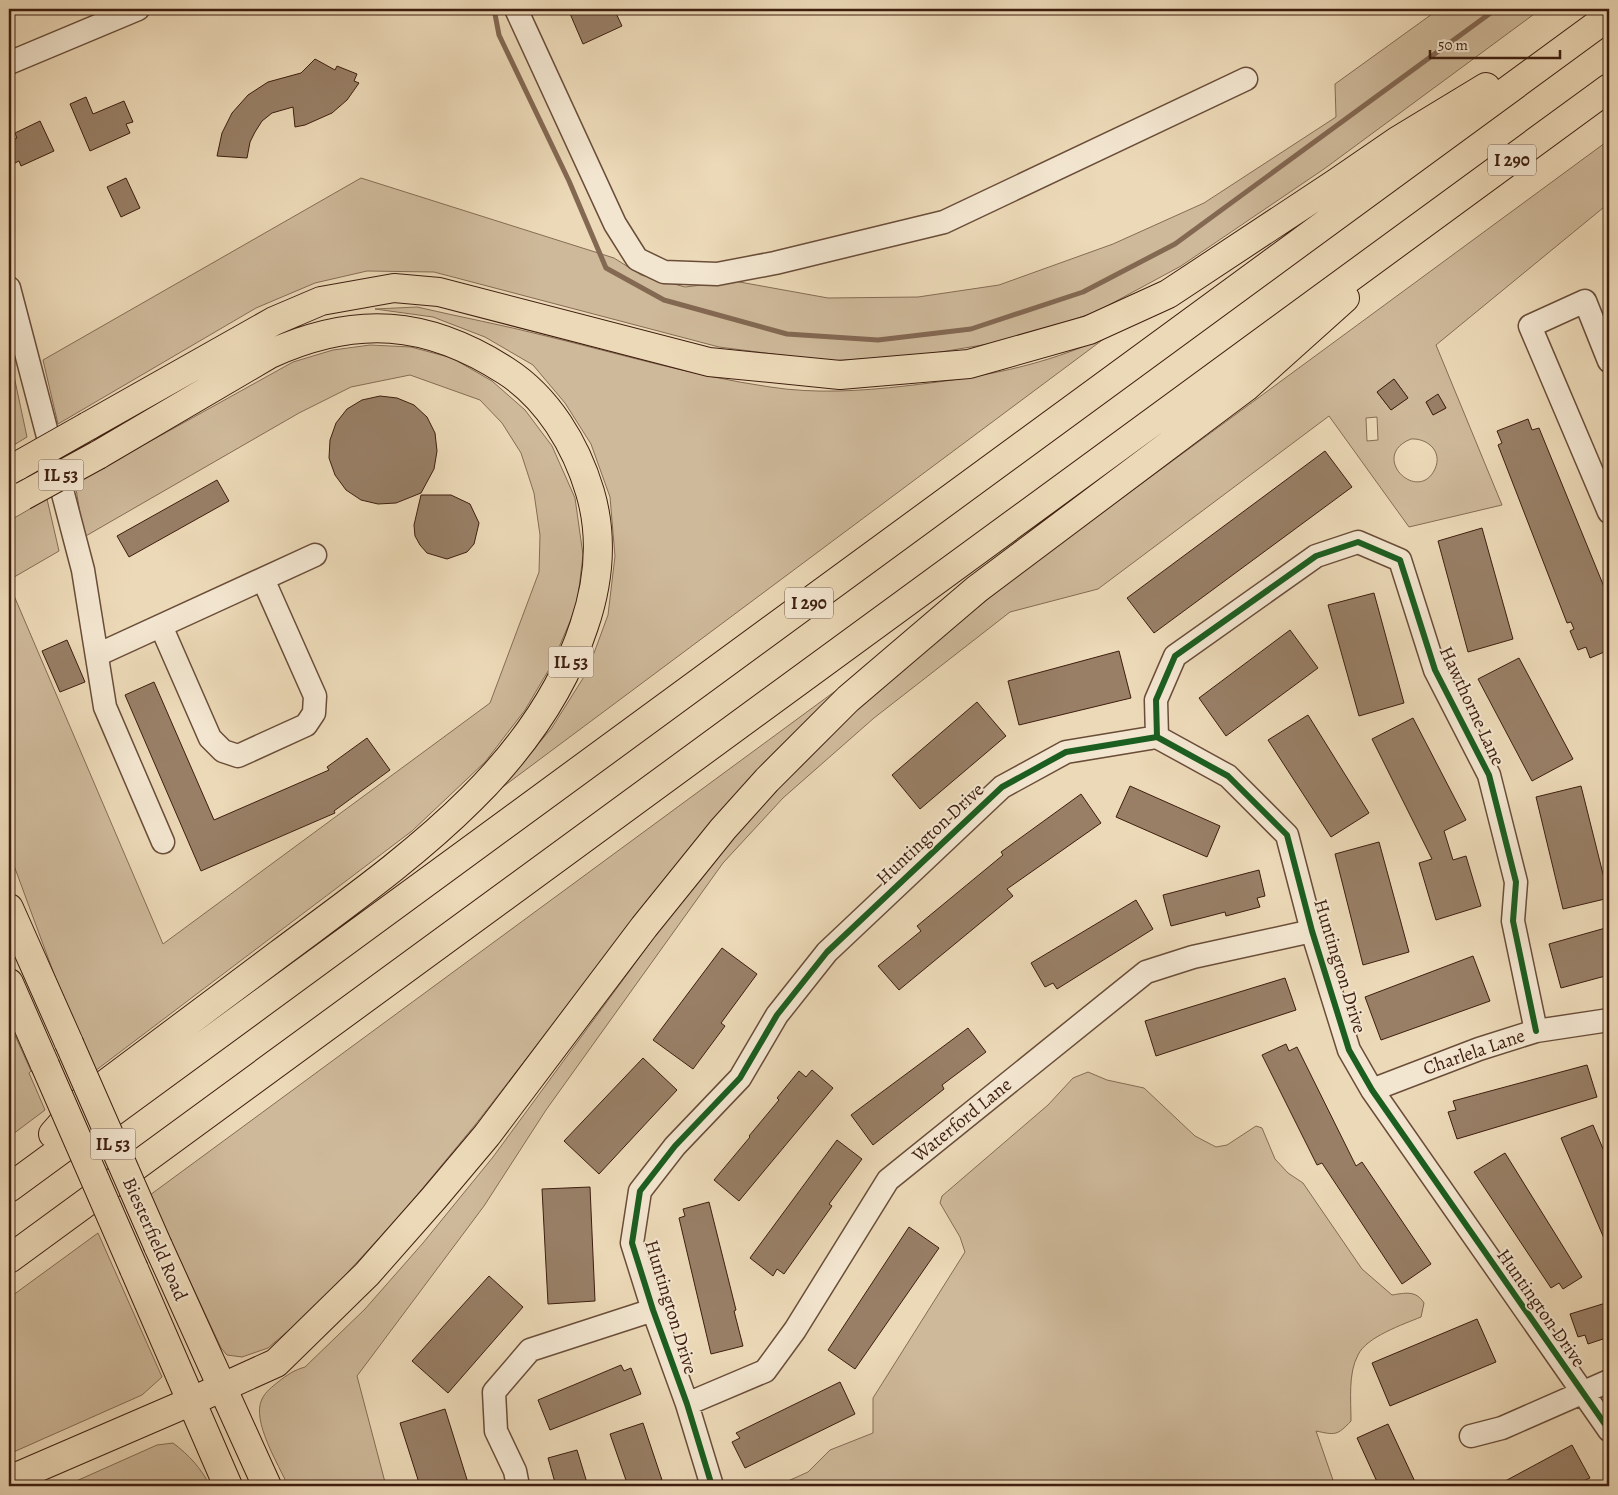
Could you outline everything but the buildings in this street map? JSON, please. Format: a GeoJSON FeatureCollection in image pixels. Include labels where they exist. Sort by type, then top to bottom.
{"type":"FeatureCollection","features":[{"type":"Feature","properties":{"kind":"main road"},"geometry":{"type":"LineString","coordinates":[[14,467],[274,321],[321,301],[394,288],[439,292],[709,362],[840,375],[969,364],[1089,330],[1168,294],[1336,183],[1397,140],[1609,12]]}},
{"type":"Feature","properties":{"kind":"main road","name":"I 290"},"geometry":{"type":"LineString","coordinates":[[9,1186],[1609,16]]}},
{"type":"Feature","properties":{"kind":"main road","name":"I 290"},"geometry":{"type":"LineString","coordinates":[[9,1259],[1286,323],[1415,232],[1609,88]]}},
{"type":"Feature","properties":{"kind":"main road"},"geometry":{"type":"LineString","coordinates":[[9,1480],[192,1402],[276,1363],[367,1274],[487,1135],[644,928],[723,829],[768,780],[848,699],[977,589],[1246,387],[1415,232]]}},
{"type":"Feature","properties":{"kind":"main road","name":"IL 53"},"geometry":{"type":"LineString","coordinates":[[9,1186],[80,1103],[336,912],[457,814],[518,746],[558,688],[574,656],[590,609],[599,560],[595,510],[583,468],[565,434],[542,403],[514,376],[478,353],[445,339],[408,330],[377,327],[333,331],[299,341],[270,354],[98,455],[16,500]]}},
{"type":"Feature","properties":{"kind":"main road","name":"Biesterfield Road"},"geometry":{"type":"LineString","coordinates":[[9,908],[266,1486]]}},
{"type":"Feature","properties":{"kind":"main road","name":"Biesterfield Road"},"geometry":{"type":"LineString","coordinates":[[9,983],[228,1486]]}},
{"type":"Feature","properties":{"kind":"street"},"geometry":{"type":"LineString","coordinates":[[9,63],[138,9]]}},
{"type":"Feature","properties":{"kind":"street"},"geometry":{"type":"LineString","coordinates":[[516,9],[615,224],[636,259],[664,272],[717,274],[775,263],[944,222],[1246,79]]}},
{"type":"Feature","properties":{"kind":"street"},"geometry":{"type":"LineString","coordinates":[[9,288],[82,570],[105,707],[163,842]]}},
{"type":"Feature","properties":{"kind":"street"},"geometry":{"type":"LineString","coordinates":[[1609,361],[1585,301],[1530,326],[1609,512]]}},
{"type":"Feature","properties":{"kind":"street","name":"Hawthorne Lane"},"geometry":{"type":"LineString","coordinates":[[1157,737],[1156,700],[1175,656],[1316,556],[1358,542],[1400,560],[1435,670],[1490,775],[1516,882],[1513,921],[1536,1031]]}},
{"type":"Feature","properties":{"kind":"street"},"geometry":{"type":"LineString","coordinates":[[97,655],[315,554]]}},
{"type":"Feature","properties":{"kind":"street"},"geometry":{"type":"LineString","coordinates":[[161,626],[210,738],[223,752],[238,756],[306,725],[314,713],[315,696],[263,579]]}},
{"type":"Feature","properties":{"kind":"street","name":"Huntington Drive"},"geometry":{"type":"LineString","coordinates":[[712,1486],[687,1404],[653,1310],[632,1243],[640,1191],[675,1146],[740,1078],[777,1015],[827,952],[1002,787],[1066,752],[1157,737],[1228,776],[1287,835],[1312,931],[1349,1050],[1372,1090],[1609,1430]]}},
{"type":"Feature","properties":{"kind":"street","name":"Waterford Lane"},"geometry":{"type":"LineString","coordinates":[[687,1404],[765,1371],[795,1330],[888,1180],[1146,972],[1193,957],[1312,931]]}},
{"type":"Feature","properties":{"kind":"street","name":"Charlela Lane"},"geometry":{"type":"LineString","coordinates":[[1372,1090],[1479,1049],[1536,1031],[1609,1020]]}},
{"type":"Feature","properties":{"kind":"street"},"geometry":{"type":"LineString","coordinates":[[518,1486],[515,1471],[496,1431],[494,1392],[530,1350],[653,1310]]}},
{"type":"Feature","properties":{"kind":"street"},"geometry":{"type":"LineString","coordinates":[[1470,1436],[1502,1428],[1609,1381]]}},
{"type":"Feature","properties":{"kind":"shaded area"},"geometry":{"type":"Polygon","coordinates":[[[1439,9],[1541,9],[1324,169],[1181,266],[1096,312],[1012,340],[917,356],[827,361],[719,347],[434,272],[367,271],[315,283],[256,308],[58,424],[43,360],[361,178],[614,258],[641,275],[685,287],[734,281],[828,298],[918,297],[999,285],[1113,244],[1204,203],[1336,117],[1335,84],[1439,9]]]}},
{"type":"Feature","properties":{"kind":"shaded area"},"geometry":{"type":"Polygon","coordinates":[[[1609,140],[1609,203],[1436,345],[1502,505],[1409,527],[1329,416],[1098,589],[1010,612],[874,718],[783,798],[723,863],[546,1110],[484,1206],[357,1376],[386,1486],[288,1486],[273,1455],[260,1419],[260,1408],[265,1394],[271,1387],[288,1375],[305,1367],[365,1309],[423,1243],[493,1157],[675,909],[722,849],[835,728],[902,667],[1035,562],[1609,140]],[[1394,379],[1377,392],[1391,410],[1408,398],[1394,379]],[[1438,395],[1426,402],[1433,415],[1446,408],[1438,395]],[[1377,417],[1366,418],[1367,441],[1378,440],[1377,417]],[[1411,439],[1399,447],[1394,456],[1395,465],[1400,474],[1409,480],[1418,482],[1427,479],[1437,463],[1437,457],[1432,447],[1423,441],[1411,439]]]}},
{"type":"Feature","properties":{"kind":"shaded area"},"geometry":{"type":"Polygon","coordinates":[[[417,307],[530,332],[713,377],[770,387],[804,390],[872,389],[984,375],[1009,370],[1060,355],[1109,335],[496,792],[551,729],[587,672],[608,615],[615,556],[610,497],[591,444],[565,403],[533,365],[485,337],[433,317],[375,309],[417,307]]]}},
{"type":"Feature","properties":{"kind":"shaded area"},"geometry":{"type":"Polygon","coordinates":[[[370,345],[411,347],[452,358],[492,381],[525,410],[552,446],[575,498],[583,555],[577,605],[551,666],[525,710],[485,762],[412,831],[95,1071],[54,974],[9,852],[9,584],[163,944],[490,703],[539,572],[540,535],[534,493],[521,453],[502,423],[480,400],[410,375],[351,387],[299,413],[84,537],[75,483],[293,362],[333,350],[370,345]]]}},
{"type":"Feature","properties":{"kind":"shaded area"},"geometry":{"type":"Polygon","coordinates":[[[14,376],[27,437],[9,448],[9,380],[14,376]]]}},
{"type":"Feature","properties":{"kind":"shaded area"},"geometry":{"type":"Polygon","coordinates":[[[47,499],[59,551],[9,580],[9,521],[47,499]]]}},
{"type":"Feature","properties":{"kind":"shaded area"},"geometry":{"type":"Polygon","coordinates":[[[868,667],[572,1000],[475,1125],[403,1212],[315,1308],[268,1348],[242,1357],[227,1355],[221,1348],[150,1195],[868,667]]]}},
{"type":"Feature","properties":{"kind":"shaded area"},"geometry":{"type":"Polygon","coordinates":[[[9,1022],[31,1071],[29,1073],[45,1110],[9,1137],[9,1022]]]}},
{"type":"Feature","properties":{"kind":"shaded area"},"geometry":{"type":"Polygon","coordinates":[[[1088,1072],[1107,1080],[1144,1088],[1195,1136],[1216,1147],[1227,1145],[1256,1126],[1262,1128],[1275,1159],[1288,1173],[1303,1183],[1362,1269],[1392,1295],[1414,1294],[1424,1303],[1421,1317],[1396,1327],[1362,1348],[1355,1362],[1351,1378],[1351,1421],[1339,1432],[1316,1431],[1335,1486],[777,1486],[808,1472],[830,1450],[873,1433],[873,1398],[965,1252],[960,1237],[940,1203],[942,1196],[1048,1105],[1073,1078],[1088,1072]]]}},
{"type":"Feature","properties":{"kind":"shaded area"},"geometry":{"type":"Polygon","coordinates":[[[98,1233],[162,1377],[142,1395],[9,1454],[9,1298],[98,1233]]]}},
{"type":"Feature","properties":{"kind":"shaded area"},"geometry":{"type":"Polygon","coordinates":[[[173,1443],[194,1462],[210,1486],[65,1486],[157,1445],[173,1443]]]}},
{"type":"Feature","properties":{"kind":"waterway"},"geometry":{"type":"LineString","coordinates":[[494,9],[499,35],[569,181],[606,268],[664,300],[787,334],[878,340],[971,329],[1083,292],[1175,244],[1496,9]]}},
{"type":"Feature","properties":{"kind":"cycle path"},"geometry":{"type":"LineString","coordinates":[[1157,737],[1156,700],[1175,656],[1316,556],[1358,542],[1400,560],[1435,670],[1489,775],[1516,882],[1513,921],[1536,1031]]}},
{"type":"Feature","properties":{"kind":"cycle path"},"geometry":{"type":"LineString","coordinates":[[712,1486],[687,1404],[653,1310],[632,1243],[640,1191],[675,1146],[740,1078],[777,1015],[827,952],[1002,787],[1066,752],[1157,737],[1228,776],[1287,835],[1312,931],[1349,1050],[1372,1090],[1609,1430]]}}]}
